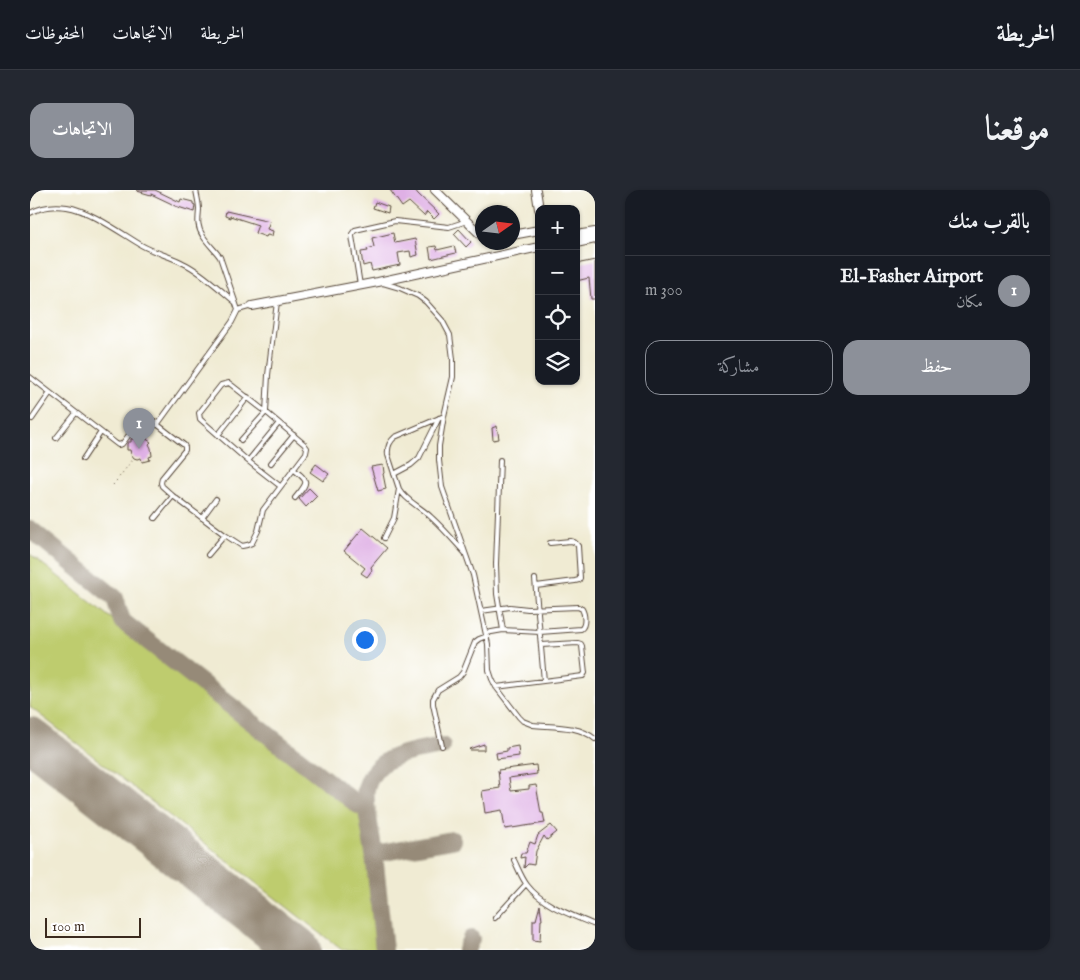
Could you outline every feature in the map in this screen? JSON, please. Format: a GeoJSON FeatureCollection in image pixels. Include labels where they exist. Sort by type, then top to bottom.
{"type":"FeatureCollection","features":[{"type":"Feature","properties":{"kind":"street"},"geometry":{"type":"LineString","coordinates":[[435,190],[475,229]]}},
{"type":"Feature","properties":{"kind":"street"},"geometry":{"type":"LineString","coordinates":[[536,190],[538,205]]}},
{"type":"Feature","properties":{"kind":"street"},"geometry":{"type":"LineString","coordinates":[[520,234],[535,231]]}},
{"type":"Feature","properties":{"kind":"street"},"geometry":{"type":"LineString","coordinates":[[580,234],[595,232]]}},
{"type":"Feature","properties":{"kind":"street"},"geometry":{"type":"LineString","coordinates":[[580,242],[595,239]]}},
{"type":"Feature","properties":{"kind":"street"},"geometry":{"type":"LineString","coordinates":[[252,306],[378,282],[535,248]]}},
{"type":"Feature","properties":{"kind":"lane"},"geometry":{"type":"LineString","coordinates":[[157,424],[232,322],[238,310],[220,258],[216,250],[199,230],[196,190]]}},
{"type":"Feature","properties":{"kind":"lane"},"geometry":{"type":"LineString","coordinates":[[30,213],[54,206],[66,206],[83,212],[146,247],[193,268],[235,302]]}},
{"type":"Feature","properties":{"kind":"lane"},"geometry":{"type":"LineString","coordinates":[[360,285],[352,236],[355,230],[395,221],[449,227],[467,220]]}},
{"type":"Feature","properties":{"kind":"lane"},"geometry":{"type":"LineString","coordinates":[[378,282],[400,288],[418,296],[426,302],[447,327],[451,343],[453,377],[439,446],[440,473],[446,500],[472,575],[486,635],[489,652],[489,670],[492,679],[519,717],[528,724],[569,728],[581,731],[595,739]]}},
{"type":"Feature","properties":{"kind":"lane"},"geometry":{"type":"LineString","coordinates":[[241,440],[266,412],[268,375],[277,302]]}},
{"type":"Feature","properties":{"kind":"lane"},"geometry":{"type":"LineString","coordinates":[[238,310],[252,306]]}},
{"type":"Feature","properties":{"kind":"lane"},"geometry":{"type":"LineString","coordinates":[[30,377],[118,445],[121,445],[143,418],[147,417],[184,445],[185,450],[162,478],[162,486],[202,518],[242,546],[250,544],[258,531],[263,510],[307,450],[304,444],[232,384],[221,384],[199,415],[201,421],[280,486]]}},
{"type":"Feature","properties":{"kind":"lane"},"geometry":{"type":"LineString","coordinates":[[32,419],[50,393]]}},
{"type":"Feature","properties":{"kind":"lane"},"geometry":{"type":"LineString","coordinates":[[218,435],[248,398]]}},
{"type":"Feature","properties":{"kind":"lane"},"geometry":{"type":"LineString","coordinates":[[56,438],[76,413]]}},
{"type":"Feature","properties":{"kind":"lane"},"geometry":{"type":"LineString","coordinates":[[444,416],[395,437],[391,440],[387,450],[399,489],[406,498],[432,518],[466,554]]}},
{"type":"Feature","properties":{"kind":"lane"},"geometry":{"type":"LineString","coordinates":[[394,474],[411,465],[419,458],[439,418]]}},
{"type":"Feature","properties":{"kind":"lane"},"geometry":{"type":"LineString","coordinates":[[248,461],[279,423]]}},
{"type":"Feature","properties":{"kind":"lane"},"geometry":{"type":"LineString","coordinates":[[82,459],[101,432]]}},
{"type":"Feature","properties":{"kind":"lane"},"geometry":{"type":"LineString","coordinates":[[272,463],[294,436]]}},
{"type":"Feature","properties":{"kind":"lane"},"geometry":{"type":"LineString","coordinates":[[500,460],[496,564],[503,630]]}},
{"type":"Feature","properties":{"kind":"lane"},"geometry":{"type":"LineString","coordinates":[[293,469],[306,481],[295,498]]}},
{"type":"Feature","properties":{"kind":"lane"},"geometry":{"type":"LineString","coordinates":[[384,538],[394,518],[399,489]]}},
{"type":"Feature","properties":{"kind":"lane"},"geometry":{"type":"LineString","coordinates":[[155,518],[173,496]]}},
{"type":"Feature","properties":{"kind":"lane"},"geometry":{"type":"LineString","coordinates":[[202,518],[216,499]]}},
{"type":"Feature","properties":{"kind":"lane"},"geometry":{"type":"LineString","coordinates":[[208,555],[225,535]]}},
{"type":"Feature","properties":{"kind":"lane"},"geometry":{"type":"LineString","coordinates":[[536,586],[575,581],[580,578],[578,546],[575,542],[570,540],[550,543]]}},
{"type":"Feature","properties":{"kind":"lane"},"geometry":{"type":"LineString","coordinates":[[536,579],[544,681]]}},
{"type":"Feature","properties":{"kind":"lane"},"geometry":{"type":"LineString","coordinates":[[442,746],[433,704],[435,694],[441,687],[461,674],[475,642],[486,635],[503,630],[540,632],[581,629],[584,624],[584,612],[578,607],[514,607],[481,611]]}},
{"type":"Feature","properties":{"kind":"lane"},"geometry":{"type":"LineString","coordinates":[[496,687],[583,676],[585,673],[581,644],[541,645]]}},
{"type":"Feature","properties":{"kind":"lane"},"geometry":{"type":"LineString","coordinates":[[514,860],[526,884],[544,901],[595,925]]}},
{"type":"Feature","properties":{"kind":"lane"},"geometry":{"type":"LineString","coordinates":[[495,918],[526,884]]}},
{"type":"Feature","properties":{"kind":"path"},"geometry":{"type":"LineString","coordinates":[[147,439],[157,424]]}},
{"type":"Feature","properties":{"kind":"path"},"geometry":{"type":"LineString","coordinates":[[113,485],[134,458]]}},
{"type":"Feature","properties":{"kind":"green space"},"geometry":{"type":"Polygon","coordinates":[[[30,554],[330,788],[360,815],[378,950],[342,950],[30,707],[30,554]]]}},
{"type":"Feature","properties":{"kind":"building"},"geometry":{"type":"Polygon","coordinates":[[[155,190],[180,202],[181,199],[193,202],[195,205],[194,212],[175,206],[151,194],[137,191],[155,190]]]}},
{"type":"Feature","properties":{"kind":"building"},"geometry":{"type":"Polygon","coordinates":[[[390,190],[415,190],[439,214],[434,219],[427,212],[424,216],[409,202],[402,207],[390,190]]]}},
{"type":"Feature","properties":{"kind":"building"},"geometry":{"type":"Polygon","coordinates":[[[375,202],[389,207],[388,213],[373,208],[375,202]]]}},
{"type":"Feature","properties":{"kind":"building"},"geometry":{"type":"Polygon","coordinates":[[[226,211],[270,221],[267,229],[273,231],[272,236],[267,235],[266,237],[255,233],[258,225],[225,216],[226,211]]]}},
{"type":"Feature","properties":{"kind":"building"},"geometry":{"type":"Polygon","coordinates":[[[459,229],[471,242],[466,247],[454,234],[459,229]]]}},
{"type":"Feature","properties":{"kind":"building"},"geometry":{"type":"Polygon","coordinates":[[[393,233],[395,243],[415,239],[418,255],[411,257],[410,251],[398,253],[400,265],[372,271],[370,264],[363,266],[361,252],[368,251],[367,249],[374,247],[372,238],[393,233]]]}},
{"type":"Feature","properties":{"kind":"building"},"geometry":{"type":"Polygon","coordinates":[[[436,246],[437,250],[454,246],[456,253],[431,259],[429,247],[436,246]]]}},
{"type":"Feature","properties":{"kind":"building"},"geometry":{"type":"Polygon","coordinates":[[[595,260],[595,299],[591,299],[589,278],[580,280],[580,263],[595,260]]]}},
{"type":"Feature","properties":{"kind":"building"},"geometry":{"type":"Polygon","coordinates":[[[497,426],[499,439],[493,440],[492,428],[497,426]]]}},
{"type":"Feature","properties":{"kind":"building"},"geometry":{"type":"Polygon","coordinates":[[[143,437],[151,442],[149,444],[152,456],[149,457],[150,460],[142,462],[141,458],[134,458],[130,450],[127,450],[127,444],[131,442],[131,439],[142,439],[143,437]]]}},
{"type":"Feature","properties":{"kind":"building"},"geometry":{"type":"Polygon","coordinates":[[[316,464],[329,474],[323,481],[310,472],[316,464]]]}},
{"type":"Feature","properties":{"kind":"building"},"geometry":{"type":"Polygon","coordinates":[[[383,465],[386,489],[378,491],[371,467],[383,465]]]}},
{"type":"Feature","properties":{"kind":"building"},"geometry":{"type":"Polygon","coordinates":[[[309,488],[317,496],[306,507],[299,499],[309,488]]]}},
{"type":"Feature","properties":{"kind":"building"},"geometry":{"type":"Polygon","coordinates":[[[363,528],[387,548],[371,567],[372,570],[367,577],[361,573],[365,568],[344,551],[363,528]]]}},
{"type":"Feature","properties":{"kind":"building"},"geometry":{"type":"Polygon","coordinates":[[[484,744],[484,750],[469,749],[484,744]]]}},
{"type":"Feature","properties":{"kind":"building"},"geometry":{"type":"Polygon","coordinates":[[[518,746],[519,756],[497,759],[496,753],[518,746]]]}},
{"type":"Feature","properties":{"kind":"building"},"geometry":{"type":"Polygon","coordinates":[[[536,765],[537,774],[509,778],[511,791],[529,789],[529,786],[536,785],[541,813],[543,813],[545,823],[505,829],[502,810],[485,813],[482,791],[500,788],[498,770],[536,765]]]}},
{"type":"Feature","properties":{"kind":"building"},"geometry":{"type":"Polygon","coordinates":[[[551,825],[557,832],[547,840],[544,836],[536,851],[534,865],[528,864],[524,868],[525,857],[520,858],[521,853],[526,853],[530,842],[535,844],[538,835],[551,825]]]}},
{"type":"Feature","properties":{"kind":"building"},"geometry":{"type":"Polygon","coordinates":[[[540,905],[542,920],[540,941],[533,940],[533,920],[536,920],[540,905]]]}},
{"type":"Feature","properties":{"kind":"taxiway"},"geometry":{"type":"LineString","coordinates":[[30,529],[115,598],[122,621],[358,805],[366,805],[366,789],[371,777],[377,768],[386,761],[407,753],[442,746]]}},
{"type":"Feature","properties":{"kind":"taxiway"},"geometry":{"type":"LineString","coordinates":[[366,805],[374,854],[452,840]]}},
{"type":"Feature","properties":{"kind":"taxiway"},"geometry":{"type":"LineString","coordinates":[[374,854],[384,950]]}},
{"type":"Feature","properties":{"kind":"taxiway"},"geometry":{"type":"LineString","coordinates":[[466,950],[471,939]]}},
{"type":"Feature","properties":{"kind":"runway"},"geometry":{"type":"LineString","coordinates":[[30,739],[299,950]]}},
{"type":"Feature","properties":{"kind":"place","name":"El-Fasher Airport"},"geometry":{"type":"Point","coordinates":[139,449]}}]}
